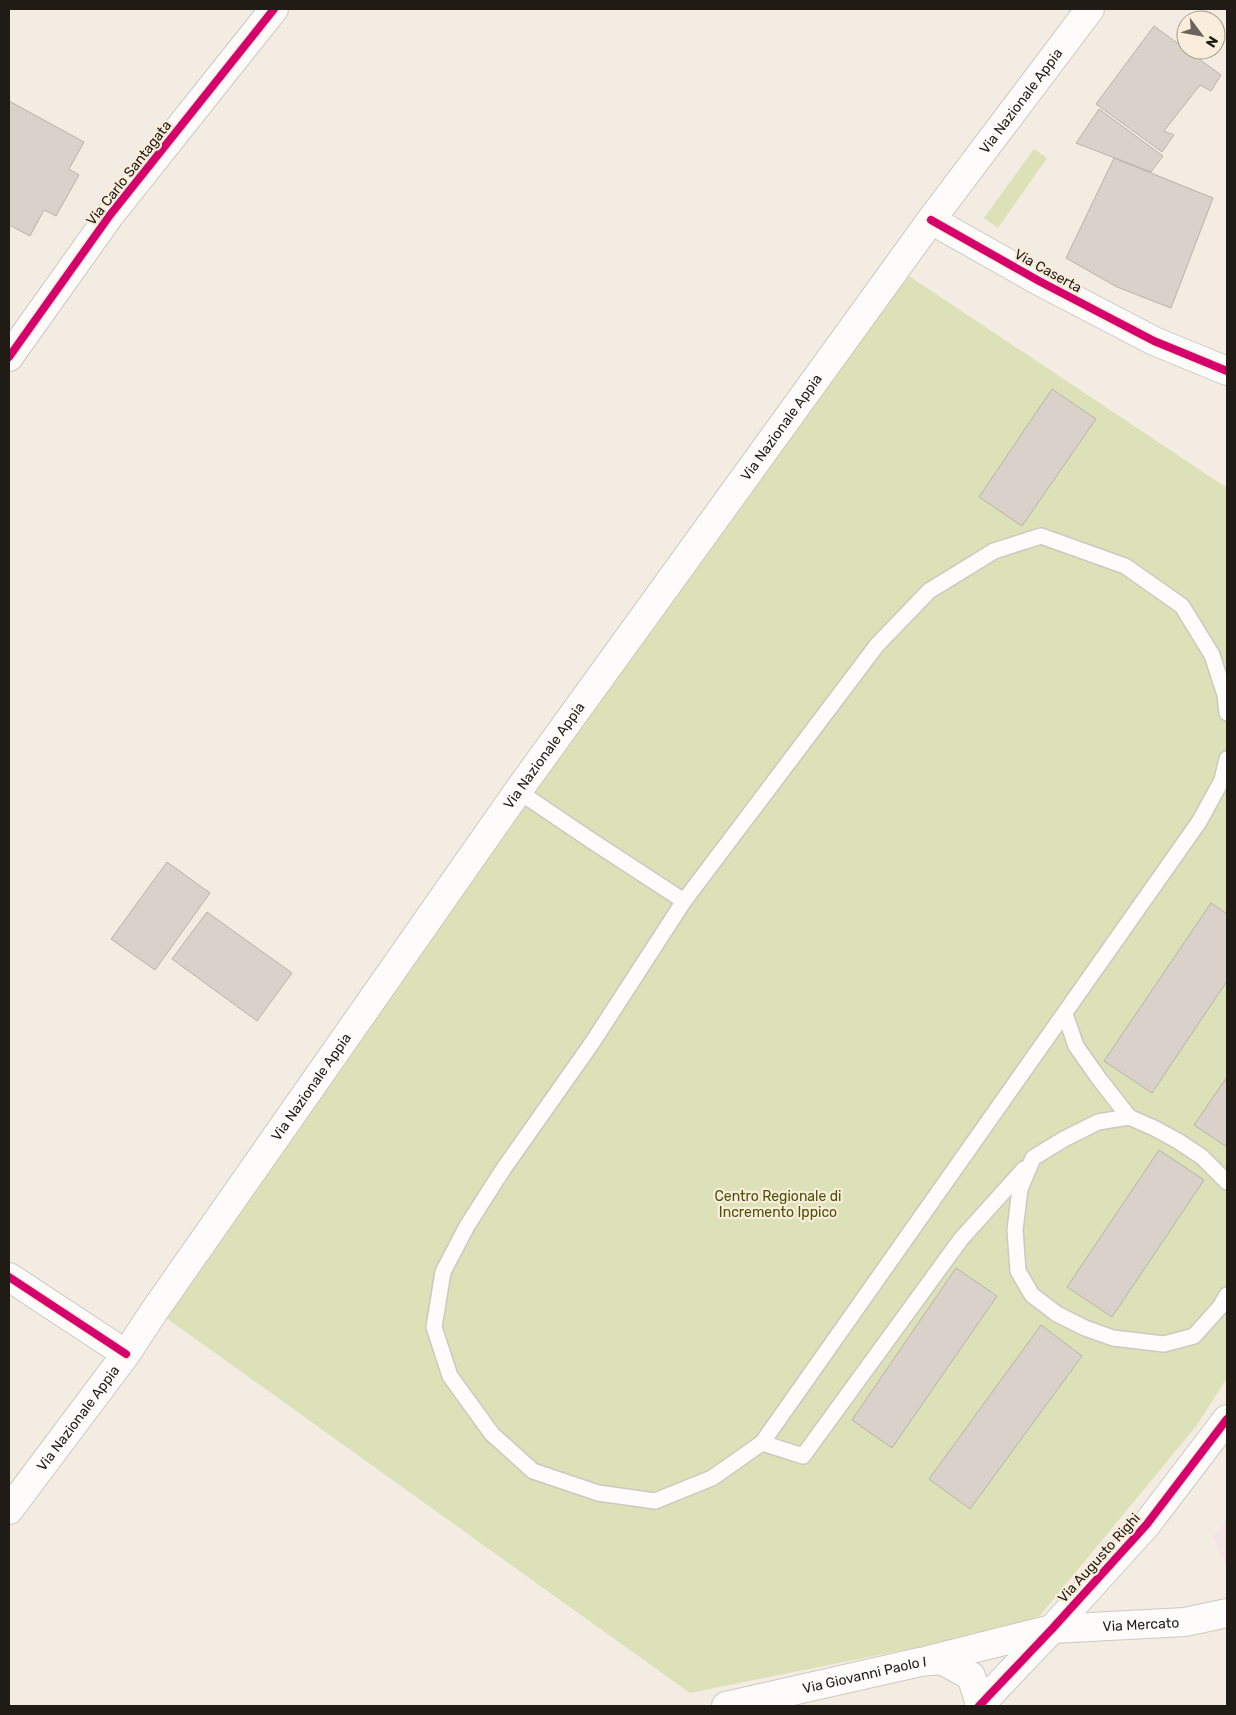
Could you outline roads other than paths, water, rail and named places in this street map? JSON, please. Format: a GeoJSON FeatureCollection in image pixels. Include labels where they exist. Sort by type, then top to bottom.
{"type":"FeatureCollection","features":[{"type":"Feature","properties":{"kind":"street","name":"Via Carlo Santagata"},"geometry":{"type":"LineString","coordinates":[[9,357],[110,215],[274,9]]}},
{"type":"Feature","properties":{"kind":"street","name":"Via Nazionale Appia"},"geometry":{"type":"LineString","coordinates":[[9,1510],[126,1354],[518,791],[931,220],[1090,9]]}},
{"type":"Feature","properties":{"kind":"street","name":"Via Caserta"},"geometry":{"type":"LineString","coordinates":[[931,220],[1038,280],[1154,341],[1227,371]]}},
{"type":"Feature","properties":{"kind":"street"},"geometry":{"type":"LineString","coordinates":[[9,1277],[126,1354]]}},
{"type":"Feature","properties":{"kind":"street","name":"Via Augusto Righi"},"geometry":{"type":"LineString","coordinates":[[979,1705],[1052,1629],[1147,1524],[1227,1419]]}},
{"type":"Feature","properties":{"kind":"street","name":"Via Mercato"},"geometry":{"type":"LineString","coordinates":[[1052,1629],[1185,1622],[1227,1613]]}},
{"type":"Feature","properties":{"kind":"street"},"geometry":{"type":"LineString","coordinates":[[920,1662],[1052,1629]]}},
{"type":"Feature","properties":{"kind":"street","name":"Via Giovanni Paolo I"},"geometry":{"type":"LineString","coordinates":[[726,1706],[920,1662],[941,1660],[971,1676],[979,1705]]}},
{"type":"Feature","properties":{"kind":"lane"},"geometry":{"type":"LineString","coordinates":[[1227,713],[1225,695],[1212,655],[1182,606],[1125,566],[1041,536],[994,551],[929,591],[877,645],[684,902],[592,1043],[502,1171],[467,1226],[443,1272],[434,1327],[450,1376],[492,1434],[533,1471],[598,1493],[655,1501],[712,1478],[762,1443],[1199,822],[1222,780],[1227,759]]}},
{"type":"Feature","properties":{"kind":"lane"},"geometry":{"type":"LineString","coordinates":[[518,791],[684,902]]}},
{"type":"Feature","properties":{"kind":"lane"},"geometry":{"type":"LineString","coordinates":[[1065,1014],[1076,1046],[1128,1116],[1178,1141],[1202,1157],[1227,1182]]}},
{"type":"Feature","properties":{"kind":"lane"},"geometry":{"type":"LineString","coordinates":[[762,1443],[803,1456],[961,1239],[1033,1158],[1064,1139],[1098,1122],[1128,1116]]}},
{"type":"Feature","properties":{"kind":"lane"},"geometry":{"type":"LineString","coordinates":[[1033,1158],[1020,1189],[1015,1230],[1018,1271],[1032,1295],[1057,1314],[1084,1328],[1113,1338],[1164,1344],[1194,1336],[1220,1307],[1227,1295]]}},
{"type":"Feature","properties":{"kind":"park label","name":"Centro Regionale di Incremento Ippico"},"geometry":{"type":"Point","coordinates":[778,1204]}}]}
